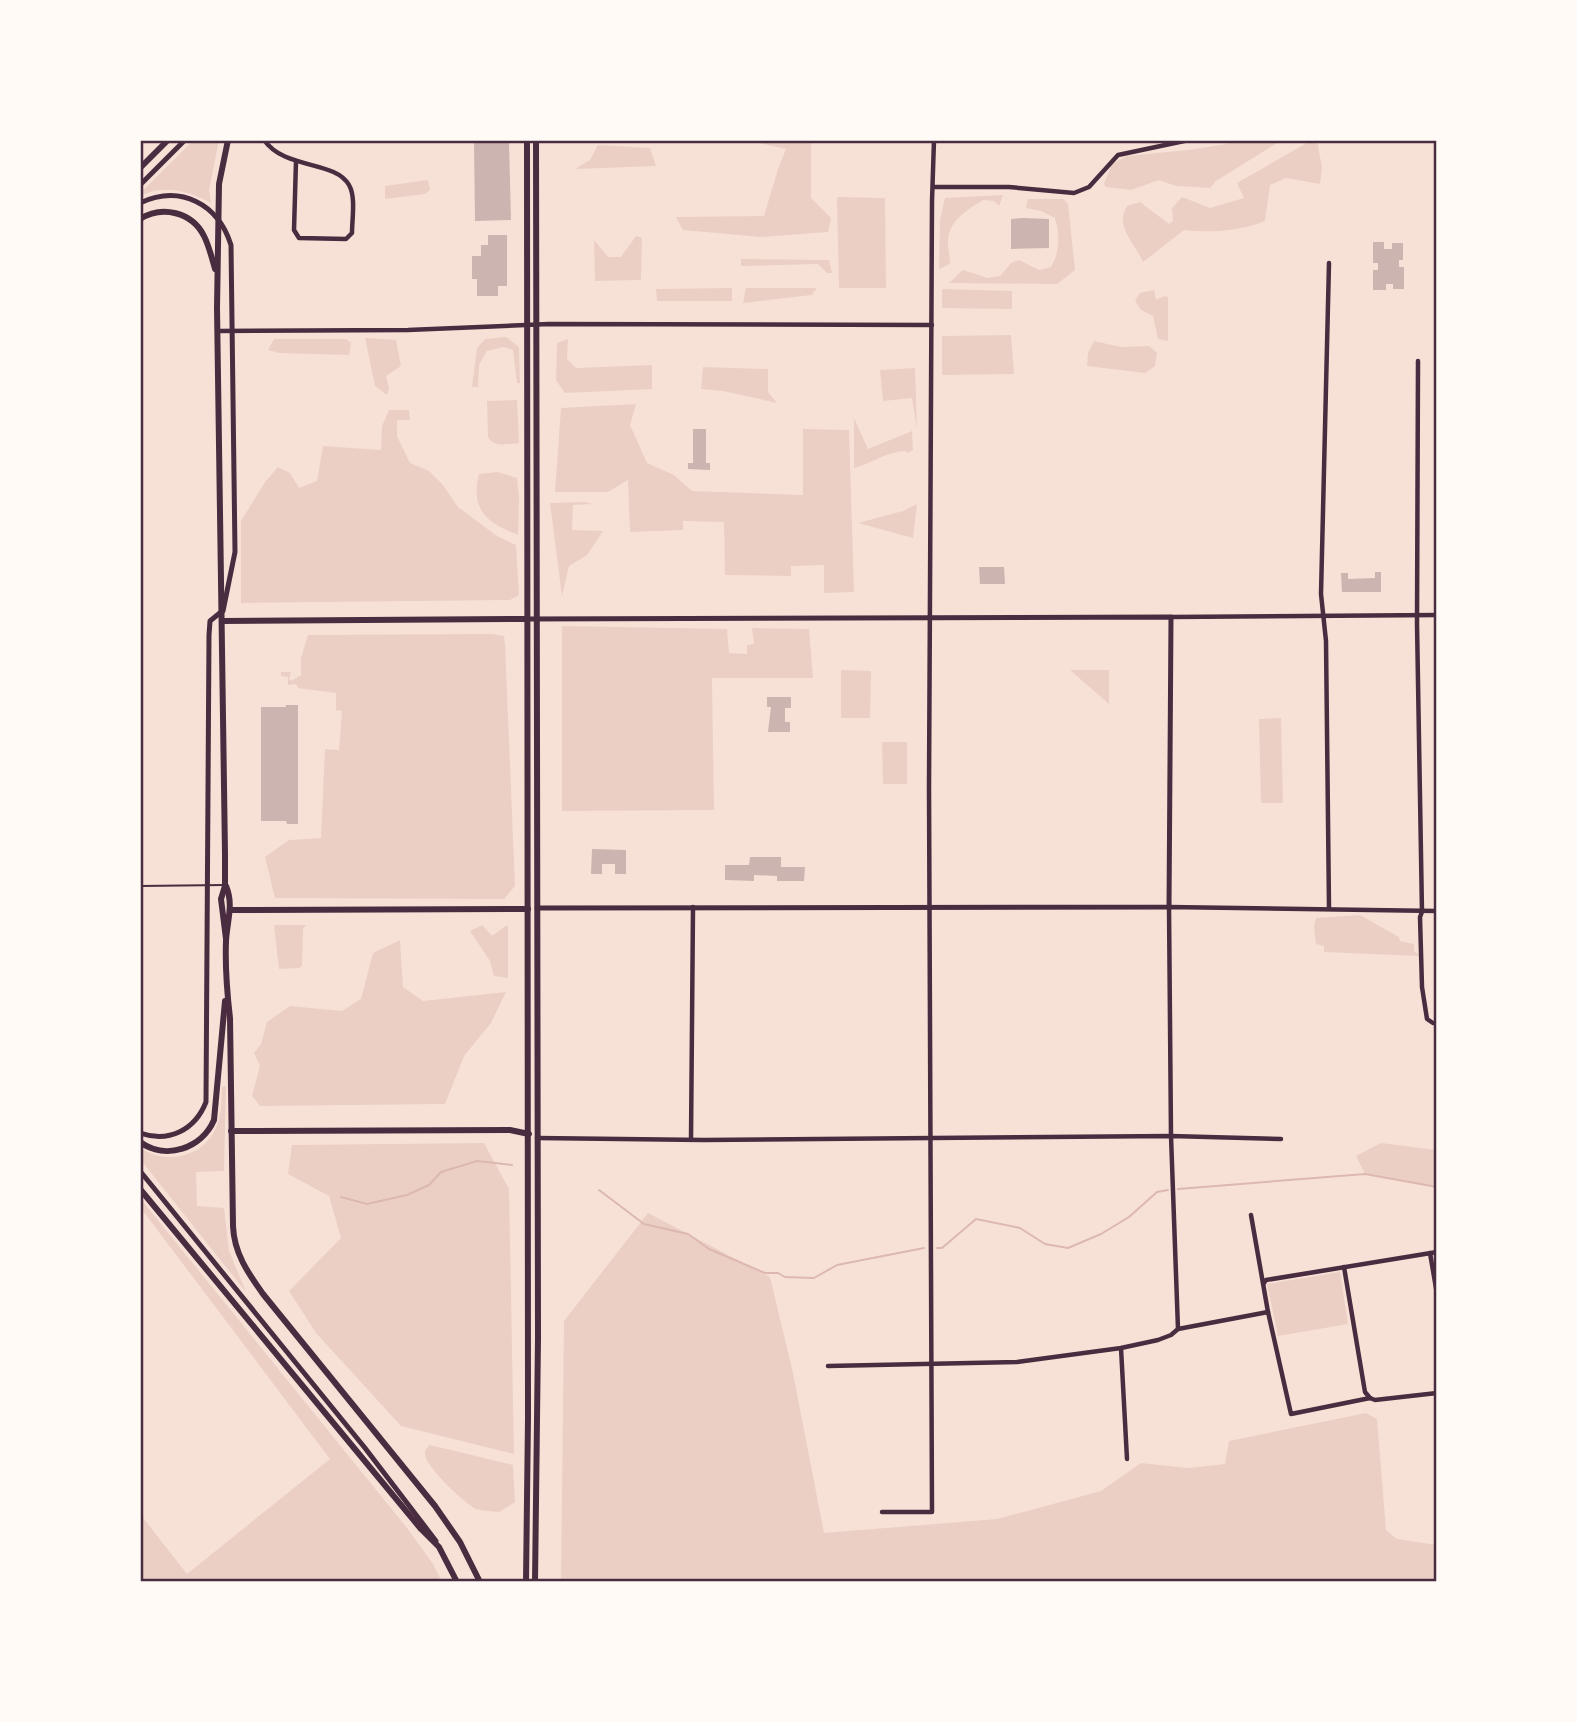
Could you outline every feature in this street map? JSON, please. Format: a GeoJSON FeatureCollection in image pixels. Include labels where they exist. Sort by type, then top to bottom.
{"type":"FeatureCollection","features":[{"type":"Feature","properties":{"kind":"main road"},"geometry":{"type":"LineString","coordinates":[[140,168],[168,140]]}},
{"type":"Feature","properties":{"kind":"main road"},"geometry":{"type":"LineString","coordinates":[[228,140],[219,177],[217,331],[225,886],[221,899],[230,1018],[234,1234],[246,1270],[286,1324],[435,1506],[460,1542],[480,1582]]}},
{"type":"Feature","properties":{"kind":"main road"},"geometry":{"type":"LineString","coordinates":[[527,140],[537,619],[538,1338],[535,1582]]}},
{"type":"Feature","properties":{"kind":"main road"},"geometry":{"type":"LineString","coordinates":[[526,1582],[527,619],[536,140]]}},
{"type":"Feature","properties":{"kind":"main road"},"geometry":{"type":"LineString","coordinates":[[140,219],[149,214],[169,212],[190,219],[203,234],[217,274]]}},
{"type":"Feature","properties":{"kind":"main road"},"geometry":{"type":"LineString","coordinates":[[222,621],[527,619]]}},
{"type":"Feature","properties":{"kind":"main road"},"geometry":{"type":"LineString","coordinates":[[225,886],[230,896],[231,909],[226,939]]}},
{"type":"Feature","properties":{"kind":"main road"},"geometry":{"type":"LineString","coordinates":[[231,909],[537,908]]}},
{"type":"Feature","properties":{"kind":"main road"},"geometry":{"type":"LineString","coordinates":[[140,1142],[158,1149],[176,1150],[195,1144],[208,1131],[214,1120],[227,989]]}},
{"type":"Feature","properties":{"kind":"main road"},"geometry":{"type":"LineString","coordinates":[[231,1131],[510,1130],[537,1138]]}},
{"type":"Feature","properties":{"kind":"main road"},"geometry":{"type":"LineString","coordinates":[[140,1189],[421,1529],[439,1547],[457,1582]]}},
{"type":"Feature","properties":{"kind":"street"},"geometry":{"type":"LineString","coordinates":[[140,185],[185,140]]}},
{"type":"Feature","properties":{"kind":"street"},"geometry":{"type":"LineString","coordinates":[[264,140],[275,152],[335,172],[349,184],[352,194],[350,237],[323,239],[299,238],[296,235],[296,161]]}},
{"type":"Feature","properties":{"kind":"street"},"geometry":{"type":"LineString","coordinates":[[882,1512],[932,1511],[930,619],[934,140]]}},
{"type":"Feature","properties":{"kind":"street"},"geometry":{"type":"LineString","coordinates":[[933,187],[1009,187],[1074,193],[1089,187],[1118,155],[1189,140]]}},
{"type":"Feature","properties":{"kind":"street"},"geometry":{"type":"LineString","coordinates":[[140,203],[167,195],[192,199],[216,216],[231,245],[235,552],[222,621]]}},
{"type":"Feature","properties":{"kind":"street"},"geometry":{"type":"LineString","coordinates":[[1329,263],[1322,615],[1325,623],[1327,669],[1329,908]]}},
{"type":"Feature","properties":{"kind":"street"},"geometry":{"type":"LineString","coordinates":[[217,331],[408,330],[531,325],[932,326]]}},
{"type":"Feature","properties":{"kind":"street"},"geometry":{"type":"LineString","coordinates":[[1418,361],[1420,917],[1422,987],[1427,1019],[1433,1023]]}},
{"type":"Feature","properties":{"kind":"street"},"geometry":{"type":"LineString","coordinates":[[140,1133],[157,1137],[179,1133],[200,1116],[206,1102],[210,621],[221,612]]}},
{"type":"Feature","properties":{"kind":"street"},"geometry":{"type":"LineString","coordinates":[[527,619],[1437,615]]}},
{"type":"Feature","properties":{"kind":"street"},"geometry":{"type":"LineString","coordinates":[[1171,617],[1171,1136],[1178,1329]]}},
{"type":"Feature","properties":{"kind":"street"},"geometry":{"type":"LineString","coordinates":[[691,1140],[693,907]]}},
{"type":"Feature","properties":{"kind":"street"},"geometry":{"type":"LineString","coordinates":[[537,908],[1169,907],[1437,911]]}},
{"type":"Feature","properties":{"kind":"street"},"geometry":{"type":"LineString","coordinates":[[537,1138],[691,1140],[1171,1136],[1281,1139]]}},
{"type":"Feature","properties":{"kind":"street"},"geometry":{"type":"LineString","coordinates":[[140,1171],[365,1448],[439,1547]]}},
{"type":"Feature","properties":{"kind":"street"},"geometry":{"type":"LineString","coordinates":[[1251,1215],[1268,1312],[1291,1414],[1370,1398],[1375,1400],[1437,1393]]}},
{"type":"Feature","properties":{"kind":"street"},"geometry":{"type":"LineString","coordinates":[[1264,1284],[1266,1280],[1437,1252]]}},
{"type":"Feature","properties":{"kind":"street"},"geometry":{"type":"LineString","coordinates":[[1430,1253],[1437,1294]]}},
{"type":"Feature","properties":{"kind":"street"},"geometry":{"type":"LineString","coordinates":[[1343,1267],[1366,1392],[1370,1398]]}},
{"type":"Feature","properties":{"kind":"street"},"geometry":{"type":"LineString","coordinates":[[828,1366],[1017,1362],[1121,1348],[1157,1340],[1178,1329],[1268,1312]]}},
{"type":"Feature","properties":{"kind":"street"},"geometry":{"type":"LineString","coordinates":[[1121,1348],[1127,1459]]}},
{"type":"Feature","properties":{"kind":"lane"},"geometry":{"type":"LineString","coordinates":[[140,886],[225,886]]}},
{"type":"Feature","properties":{"kind":"shaded area"},"geometry":{"type":"Polygon","coordinates":[[[194,140],[219,140],[209,190],[211,203],[176,190],[158,190],[140,196],[140,193],[194,140]]]}},
{"type":"Feature","properties":{"kind":"shaded area"},"geometry":{"type":"Polygon","coordinates":[[[747,140],[811,140],[811,198],[831,218],[828,232],[761,237],[683,230],[676,217],[764,216],[786,149],[747,140]]]}},
{"type":"Feature","properties":{"kind":"shaded area"},"geometry":{"type":"Polygon","coordinates":[[[1231,140],[1282,140],[1216,181],[1210,188],[1176,186],[1159,180],[1131,190],[1106,187],[1104,184],[1112,164],[1127,156],[1227,144],[1231,140]]]}},
{"type":"Feature","properties":{"kind":"shaded area"},"geometry":{"type":"Polygon","coordinates":[[[1312,140],[1317,140],[1322,168],[1320,184],[1286,178],[1270,185],[1265,221],[1225,230],[1184,230],[1143,262],[1124,228],[1127,206],[1140,202],[1169,224],[1173,221],[1172,208],[1182,197],[1210,208],[1244,198],[1237,183],[1312,140]]]}},
{"type":"Feature","properties":{"kind":"shaded area"},"geometry":{"type":"Polygon","coordinates":[[[598,145],[650,148],[656,166],[575,169],[590,160],[598,145]]]}},
{"type":"Feature","properties":{"kind":"shaded area"},"geometry":{"type":"Polygon","coordinates":[[[428,180],[430,190],[425,194],[385,199],[385,186],[428,180]]]}},
{"type":"Feature","properties":{"kind":"shaded area"},"geometry":{"type":"Polygon","coordinates":[[[1003,195],[999,206],[994,201],[983,200],[955,222],[949,235],[950,264],[939,269],[940,220],[945,198],[1003,195]]]}},
{"type":"Feature","properties":{"kind":"shaded area"},"geometry":{"type":"Polygon","coordinates":[[[837,197],[885,198],[886,288],[839,288],[837,197]]]}},
{"type":"Feature","properties":{"kind":"shaded area"},"geometry":{"type":"Polygon","coordinates":[[[1028,199],[1063,199],[1068,204],[1075,270],[1057,284],[949,283],[963,270],[988,278],[1000,276],[1011,263],[1019,260],[1039,270],[1051,267],[1058,243],[1055,218],[1026,208],[1028,199]]]}},
{"type":"Feature","properties":{"kind":"shaded area"},"geometry":{"type":"Polygon","coordinates":[[[636,236],[642,238],[641,280],[595,281],[594,240],[608,257],[621,257],[636,236]]]}},
{"type":"Feature","properties":{"kind":"shaded area"},"geometry":{"type":"Polygon","coordinates":[[[741,259],[829,260],[832,273],[827,273],[818,264],[741,266],[741,259]]]}},
{"type":"Feature","properties":{"kind":"shaded area"},"geometry":{"type":"Polygon","coordinates":[[[732,288],[732,301],[657,301],[656,289],[732,288]]]}},
{"type":"Feature","properties":{"kind":"shaded area"},"geometry":{"type":"Polygon","coordinates":[[[746,288],[817,288],[812,295],[743,303],[746,288]]]}},
{"type":"Feature","properties":{"kind":"shaded area"},"geometry":{"type":"Polygon","coordinates":[[[942,289],[1012,291],[1012,309],[942,308],[942,289]]]}},
{"type":"Feature","properties":{"kind":"shaded area"},"geometry":{"type":"Polygon","coordinates":[[[1154,290],[1156,300],[1168,297],[1168,341],[1158,339],[1153,316],[1141,310],[1135,301],[1140,293],[1154,290]]]}},
{"type":"Feature","properties":{"kind":"shaded area"},"geometry":{"type":"Polygon","coordinates":[[[1011,335],[1014,374],[942,375],[942,336],[1011,335]]]}},
{"type":"Feature","properties":{"kind":"shaded area"},"geometry":{"type":"Polygon","coordinates":[[[506,337],[519,347],[520,383],[517,383],[513,350],[503,347],[487,351],[479,365],[478,387],[472,387],[477,348],[485,339],[506,337]]]}},
{"type":"Feature","properties":{"kind":"shaded area"},"geometry":{"type":"Polygon","coordinates":[[[365,338],[396,340],[401,366],[386,376],[389,388],[387,395],[375,386],[365,338]]]}},
{"type":"Feature","properties":{"kind":"shaded area"},"geometry":{"type":"Polygon","coordinates":[[[274,339],[346,339],[351,343],[349,355],[279,353],[268,350],[274,339]]]}},
{"type":"Feature","properties":{"kind":"shaded area"},"geometry":{"type":"Polygon","coordinates":[[[568,339],[567,359],[576,368],[652,365],[652,389],[565,393],[556,380],[557,343],[568,339]]]}},
{"type":"Feature","properties":{"kind":"shaded area"},"geometry":{"type":"Polygon","coordinates":[[[1094,341],[1121,347],[1149,346],[1157,353],[1155,366],[1145,373],[1087,366],[1088,353],[1094,341]]]}},
{"type":"Feature","properties":{"kind":"shaded area"},"geometry":{"type":"Polygon","coordinates":[[[703,367],[768,369],[768,392],[777,403],[701,389],[703,367]]]}},
{"type":"Feature","properties":{"kind":"shaded area"},"geometry":{"type":"Polygon","coordinates":[[[915,368],[917,429],[912,398],[883,401],[880,370],[915,368]]]}},
{"type":"Feature","properties":{"kind":"shaded area"},"geometry":{"type":"Polygon","coordinates":[[[517,400],[519,443],[494,443],[488,437],[487,401],[517,400]]]}},
{"type":"Feature","properties":{"kind":"shaded area"},"geometry":{"type":"Polygon","coordinates":[[[636,404],[630,425],[647,463],[674,475],[692,491],[803,495],[803,429],[849,430],[854,592],[824,593],[824,565],[791,566],[791,576],[725,575],[724,522],[683,521],[683,530],[630,532],[628,480],[608,492],[555,492],[561,408],[636,404]]]}},
{"type":"Feature","properties":{"kind":"shaded area"},"geometry":{"type":"Polygon","coordinates":[[[389,410],[409,410],[410,420],[397,420],[397,436],[410,463],[429,471],[443,485],[458,507],[497,536],[516,545],[519,595],[510,600],[241,603],[241,521],[265,482],[278,467],[290,473],[299,488],[317,481],[323,446],[381,450],[382,426],[389,410]]]}},
{"type":"Feature","properties":{"kind":"shaded area"},"geometry":{"type":"Polygon","coordinates":[[[854,418],[868,449],[912,431],[913,450],[907,453],[892,453],[854,468],[854,418]]]}},
{"type":"Feature","properties":{"kind":"shaded area"},"geometry":{"type":"Polygon","coordinates":[[[498,472],[517,478],[518,535],[490,520],[479,506],[479,474],[498,472]]]}},
{"type":"Feature","properties":{"kind":"shaded area"},"geometry":{"type":"Polygon","coordinates":[[[550,503],[592,504],[573,505],[572,530],[603,531],[587,555],[569,566],[562,596],[550,503]]]}},
{"type":"Feature","properties":{"kind":"shaded area"},"geometry":{"type":"Polygon","coordinates":[[[917,504],[913,538],[858,523],[903,511],[917,504]]]}},
{"type":"Feature","properties":{"kind":"shaded area"},"geometry":{"type":"Polygon","coordinates":[[[562,626],[727,629],[729,653],[747,654],[747,645],[754,644],[752,628],[809,629],[813,678],[712,678],[714,810],[562,811],[562,626]]]}},
{"type":"Feature","properties":{"kind":"shaded area"},"geometry":{"type":"Polygon","coordinates":[[[308,635],[504,636],[505,644],[515,886],[504,899],[275,898],[265,857],[289,840],[321,838],[325,749],[339,750],[342,711],[336,710],[336,693],[298,688],[296,684],[288,685],[288,677],[281,676],[281,672],[291,672],[291,681],[301,675],[301,658],[308,635]]]}},
{"type":"Feature","properties":{"kind":"shaded area"},"geometry":{"type":"Polygon","coordinates":[[[841,670],[871,671],[870,718],[841,718],[841,670]]]}},
{"type":"Feature","properties":{"kind":"shaded area"},"geometry":{"type":"Polygon","coordinates":[[[1070,670],[1109,670],[1109,704],[1070,670]]]}},
{"type":"Feature","properties":{"kind":"shaded area"},"geometry":{"type":"Polygon","coordinates":[[[1281,718],[1283,803],[1261,803],[1259,719],[1281,718]]]}},
{"type":"Feature","properties":{"kind":"shaded area"},"geometry":{"type":"Polygon","coordinates":[[[882,742],[907,742],[907,784],[883,784],[882,742]]]}},
{"type":"Feature","properties":{"kind":"shaded area"},"geometry":{"type":"Polygon","coordinates":[[[1360,915],[1399,937],[1400,941],[1414,944],[1414,951],[1420,956],[1324,952],[1324,946],[1316,944],[1316,918],[1360,915]]]}},
{"type":"Feature","properties":{"kind":"shaded area"},"geometry":{"type":"Polygon","coordinates":[[[274,925],[306,925],[303,929],[302,966],[299,968],[279,969],[274,925]]]}},
{"type":"Feature","properties":{"kind":"shaded area"},"geometry":{"type":"Polygon","coordinates":[[[482,925],[492,936],[507,925],[508,927],[508,978],[494,976],[490,961],[470,931],[482,925]]]}},
{"type":"Feature","properties":{"kind":"shaded area"},"geometry":{"type":"Polygon","coordinates":[[[400,940],[403,987],[423,1001],[506,992],[491,1023],[464,1056],[445,1104],[260,1106],[252,1096],[260,1066],[254,1053],[261,1044],[267,1022],[290,1006],[342,1011],[361,999],[373,953],[400,940]]]}},
{"type":"Feature","properties":{"kind":"shaded area"},"geometry":{"type":"Polygon","coordinates":[[[226,1086],[224,1171],[196,1172],[197,1206],[224,1208],[229,1251],[246,1292],[140,1159],[140,1147],[150,1153],[171,1157],[182,1156],[201,1147],[215,1130],[221,1109],[222,1087],[226,1086]]]}},
{"type":"Feature","properties":{"kind":"shaded area"},"geometry":{"type":"Polygon","coordinates":[[[484,1143],[509,1189],[514,1454],[401,1426],[316,1333],[289,1291],[341,1238],[329,1196],[288,1174],[292,1145],[484,1143]]]}},
{"type":"Feature","properties":{"kind":"shaded area"},"geometry":{"type":"Polygon","coordinates":[[[1381,1143],[1437,1150],[1437,1187],[1365,1174],[1356,1156],[1381,1143]]]}},
{"type":"Feature","properties":{"kind":"shaded area"},"geometry":{"type":"Polygon","coordinates":[[[140,1198],[407,1528],[433,1564],[442,1582],[140,1582],[140,1514],[187,1574],[330,1459],[140,1207],[140,1198]]]}},
{"type":"Feature","properties":{"kind":"shaded area"},"geometry":{"type":"Polygon","coordinates":[[[648,1213],[770,1277],[793,1373],[824,1533],[997,1519],[1101,1491],[1141,1463],[1188,1468],[1225,1464],[1229,1441],[1366,1413],[1377,1419],[1386,1530],[1397,1539],[1437,1545],[1437,1582],[561,1582],[564,1321],[648,1213]]]}},
{"type":"Feature","properties":{"kind":"shaded area"},"geometry":{"type":"Polygon","coordinates":[[[1340,1272],[1348,1324],[1278,1336],[1267,1284],[1340,1272]]]}},
{"type":"Feature","properties":{"kind":"shaded area"},"geometry":{"type":"Polygon","coordinates":[[[430,1445],[513,1465],[515,1502],[499,1512],[479,1510],[470,1505],[447,1485],[427,1461],[425,1455],[430,1445]]]}},
{"type":"Feature","properties":{"kind":"building"},"geometry":{"type":"Polygon","coordinates":[[[474,142],[509,142],[511,220],[475,221],[474,142]]]}},
{"type":"Feature","properties":{"kind":"building"},"geometry":{"type":"Polygon","coordinates":[[[1011,219],[1049,219],[1049,248],[1011,249],[1011,219]]]}},
{"type":"Feature","properties":{"kind":"building"},"geometry":{"type":"Polygon","coordinates":[[[488,235],[507,235],[507,286],[498,286],[498,296],[477,296],[477,279],[472,279],[472,256],[481,256],[481,245],[488,245],[488,235]]]}},
{"type":"Feature","properties":{"kind":"building"},"geometry":{"type":"Polygon","coordinates":[[[1373,242],[1384,242],[1384,249],[1392,249],[1392,243],[1403,243],[1403,260],[1399,260],[1399,267],[1404,267],[1404,289],[1393,289],[1393,284],[1386,284],[1386,290],[1373,290],[1373,270],[1378,270],[1378,263],[1373,263],[1373,242]]]}},
{"type":"Feature","properties":{"kind":"building"},"geometry":{"type":"Polygon","coordinates":[[[693,429],[706,429],[706,463],[710,463],[710,470],[688,469],[688,463],[693,463],[693,429]]]}},
{"type":"Feature","properties":{"kind":"building"},"geometry":{"type":"Polygon","coordinates":[[[979,567],[1004,567],[1005,584],[980,584],[979,567]]]}},
{"type":"Feature","properties":{"kind":"building"},"geometry":{"type":"Polygon","coordinates":[[[1375,572],[1381,572],[1381,592],[1342,592],[1341,573],[1348,573],[1348,579],[1375,578],[1375,572]]]}},
{"type":"Feature","properties":{"kind":"building"},"geometry":{"type":"Polygon","coordinates":[[[767,697],[791,697],[791,708],[785,708],[785,722],[790,722],[790,732],[768,732],[771,707],[767,707],[767,697]]]}},
{"type":"Feature","properties":{"kind":"building"},"geometry":{"type":"Polygon","coordinates":[[[298,705],[298,824],[261,821],[261,707],[298,705]]]}},
{"type":"Feature","properties":{"kind":"building"},"geometry":{"type":"Polygon","coordinates":[[[592,849],[626,850],[626,874],[615,874],[615,864],[602,864],[602,874],[591,874],[592,849]]]}},
{"type":"Feature","properties":{"kind":"building"},"geometry":{"type":"Polygon","coordinates":[[[750,857],[781,857],[781,867],[805,867],[804,881],[777,881],[777,876],[754,875],[754,881],[725,880],[725,865],[749,865],[750,857]]]}},
{"type":"Feature","properties":{"kind":"waterway"},"geometry":{"type":"LineString","coordinates":[[341,1197],[367,1204],[407,1195],[429,1185],[441,1172],[477,1161],[512,1165]]}},
{"type":"Feature","properties":{"kind":"waterway"},"geometry":{"type":"LineString","coordinates":[[1178,1189],[1365,1174],[1437,1187]]}},
{"type":"Feature","properties":{"kind":"waterway"},"geometry":{"type":"LineString","coordinates":[[599,1190],[644,1224],[688,1234],[709,1249],[765,1273],[778,1273],[785,1277],[814,1278],[837,1265],[924,1248]]}},
{"type":"Feature","properties":{"kind":"waterway"},"geometry":{"type":"LineString","coordinates":[[937,1248],[942,1248],[976,1219],[1020,1228],[1045,1244],[1068,1248],[1101,1234],[1129,1217],[1157,1192],[1168,1190]]}}]}
